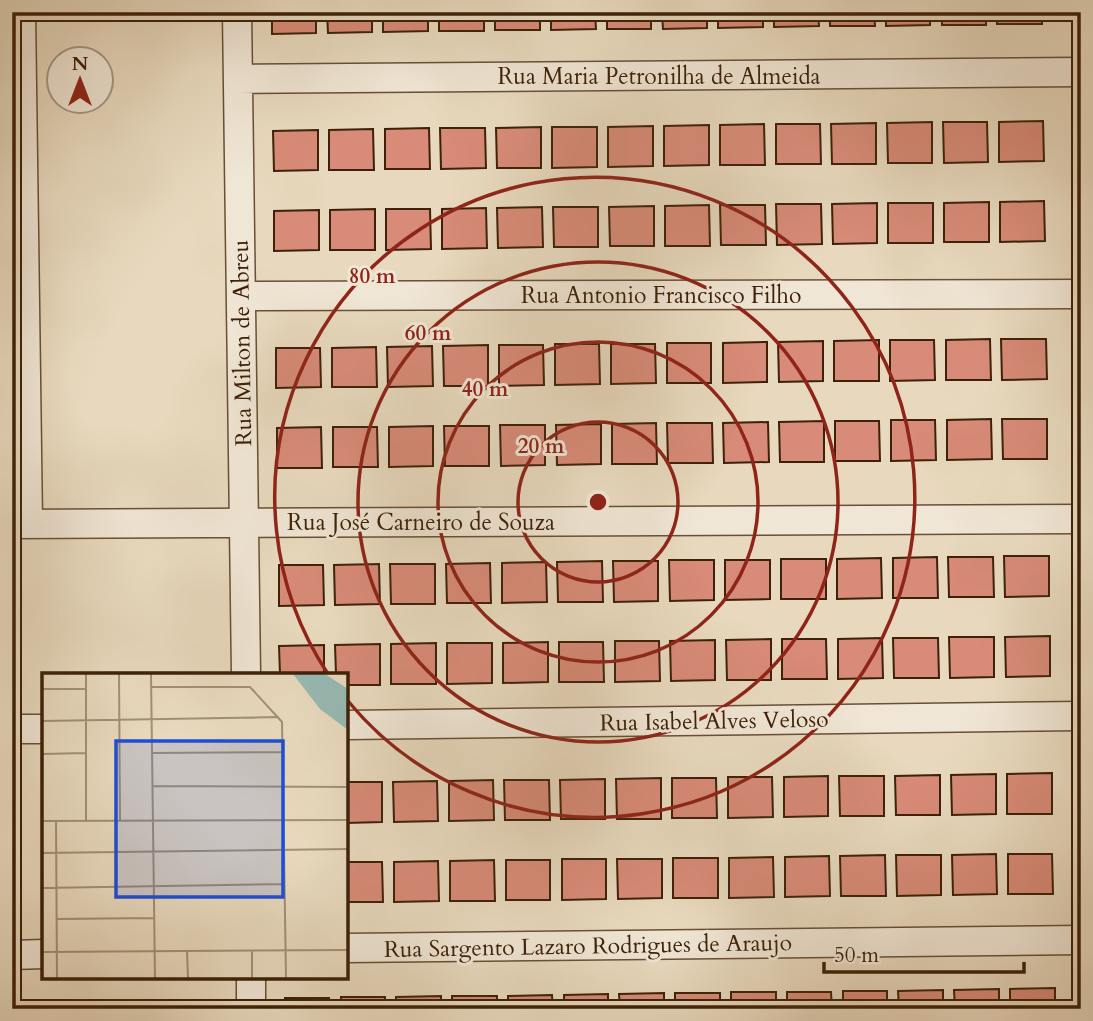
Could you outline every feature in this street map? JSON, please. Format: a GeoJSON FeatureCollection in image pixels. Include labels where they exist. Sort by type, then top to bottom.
{"type":"FeatureCollection","features":[{"type":"Feature","properties":{"kind":"street"},"geometry":{"type":"LineString","coordinates":[[20,524],[21,12]]}},
{"type":"Feature","properties":{"kind":"street","name":"Rua Milton de Abreu"},"geometry":{"type":"LineString","coordinates":[[237,12],[246,673]]}},
{"type":"Feature","properties":{"kind":"street","name":"Rua Maria Petronilha de Almeida"},"geometry":{"type":"LineString","coordinates":[[238,79],[1081,72]]}},
{"type":"Feature","properties":{"kind":"street","name":"Rua Antonio Francisco Filho"},"geometry":{"type":"LineString","coordinates":[[241,296],[1081,294]]}},
{"type":"Feature","properties":{"kind":"street","name":"Rua José Carneiro de Souza"},"geometry":{"type":"LineString","coordinates":[[20,524],[1081,519]]}},
{"type":"Feature","properties":{"kind":"street","name":"Rua Isabel Alves Veloso"},"geometry":{"type":"LineString","coordinates":[[348,725],[1081,716]]}},
{"type":"Feature","properties":{"kind":"street"},"geometry":{"type":"LineString","coordinates":[[12,729],[42,729]]}},
{"type":"Feature","properties":{"kind":"street","name":"Rua Sargento Lazaro Rodrigues de Araujo"},"geometry":{"type":"LineString","coordinates":[[348,948],[1081,940]]}},
{"type":"Feature","properties":{"kind":"street"},"geometry":{"type":"LineString","coordinates":[[12,955],[42,954]]}},
{"type":"Feature","properties":{"kind":"street"},"geometry":{"type":"LineString","coordinates":[[251,979],[251,1009]]}},
{"type":"Feature","properties":{"kind":"building"},"geometry":{"type":"Polygon","coordinates":[[[272,12],[316,12],[316,33],[272,34],[272,12]]]}},
{"type":"Feature","properties":{"kind":"building"},"geometry":{"type":"Polygon","coordinates":[[[327,12],[372,12],[372,32],[328,33],[327,12]]]}},
{"type":"Feature","properties":{"kind":"building"},"geometry":{"type":"Polygon","coordinates":[[[383,12],[428,12],[428,31],[383,32],[383,12]]]}},
{"type":"Feature","properties":{"kind":"building"},"geometry":{"type":"Polygon","coordinates":[[[439,12],[484,12],[484,31],[439,31],[439,12]]]}},
{"type":"Feature","properties":{"kind":"building"},"geometry":{"type":"Polygon","coordinates":[[[495,12],[540,12],[540,30],[495,30],[495,12]]]}},
{"type":"Feature","properties":{"kind":"building"},"geometry":{"type":"Polygon","coordinates":[[[551,12],[595,12],[596,29],[551,30],[551,12]]]}},
{"type":"Feature","properties":{"kind":"building"},"geometry":{"type":"Polygon","coordinates":[[[607,12],[651,12],[651,29],[607,29],[607,12]]]}},
{"type":"Feature","properties":{"kind":"building"},"geometry":{"type":"Polygon","coordinates":[[[662,12],[707,12],[707,28],[663,29],[662,12]]]}},
{"type":"Feature","properties":{"kind":"building"},"geometry":{"type":"Polygon","coordinates":[[[718,12],[763,12],[763,27],[718,28],[718,12]]]}},
{"type":"Feature","properties":{"kind":"building"},"geometry":{"type":"Polygon","coordinates":[[[774,12],[818,12],[819,26],[774,27],[774,12]]]}},
{"type":"Feature","properties":{"kind":"building"},"geometry":{"type":"Polygon","coordinates":[[[830,12],[874,12],[875,26],[830,26],[830,12]]]}},
{"type":"Feature","properties":{"kind":"building"},"geometry":{"type":"Polygon","coordinates":[[[886,12],[930,12],[930,25],[886,26],[886,12]]]}},
{"type":"Feature","properties":{"kind":"building"},"geometry":{"type":"Polygon","coordinates":[[[942,12],[986,12],[986,25],[942,25],[942,12]]]}},
{"type":"Feature","properties":{"kind":"building"},"geometry":{"type":"Polygon","coordinates":[[[997,12],[1042,12],[1042,24],[997,24],[997,12]]]}},
{"type":"Feature","properties":{"kind":"building"},"geometry":{"type":"Polygon","coordinates":[[[1043,121],[1044,161],[999,162],[999,122],[1043,121]]]}},
{"type":"Feature","properties":{"kind":"building"},"geometry":{"type":"Polygon","coordinates":[[[932,122],[932,163],[888,163],[887,123],[932,122]]]}},
{"type":"Feature","properties":{"kind":"building"},"geometry":{"type":"Polygon","coordinates":[[[943,122],[987,122],[988,162],[944,163],[943,122]]]}},
{"type":"Feature","properties":{"kind":"building"},"geometry":{"type":"Polygon","coordinates":[[[876,123],[876,164],[832,164],[831,124],[876,123]]]}},
{"type":"Feature","properties":{"kind":"building"},"geometry":{"type":"Polygon","coordinates":[[[764,124],[765,165],[720,165],[720,125],[764,124]]]}},
{"type":"Feature","properties":{"kind":"building"},"geometry":{"type":"Polygon","coordinates":[[[776,124],[820,124],[821,164],[776,164],[776,124]]]}},
{"type":"Feature","properties":{"kind":"building"},"geometry":{"type":"Polygon","coordinates":[[[709,125],[709,165],[664,166],[664,126],[709,125]]]}},
{"type":"Feature","properties":{"kind":"building"},"geometry":{"type":"Polygon","coordinates":[[[653,126],[653,166],[608,167],[608,127],[653,126]]]}},
{"type":"Feature","properties":{"kind":"building"},"geometry":{"type":"Polygon","coordinates":[[[541,127],[541,168],[497,168],[496,128],[541,127]]]}},
{"type":"Feature","properties":{"kind":"building"},"geometry":{"type":"Polygon","coordinates":[[[552,127],[597,127],[597,167],[552,168],[552,127]]]}},
{"type":"Feature","properties":{"kind":"building"},"geometry":{"type":"Polygon","coordinates":[[[429,128],[430,169],[385,169],[385,129],[429,128]]]}},
{"type":"Feature","properties":{"kind":"building"},"geometry":{"type":"Polygon","coordinates":[[[440,128],[485,128],[486,168],[441,169],[440,128]]]}},
{"type":"Feature","properties":{"kind":"building"},"geometry":{"type":"Polygon","coordinates":[[[373,129],[374,170],[329,170],[329,130],[373,129]]]}},
{"type":"Feature","properties":{"kind":"building"},"geometry":{"type":"Polygon","coordinates":[[[318,130],[318,170],[274,171],[273,131],[318,130]]]}},
{"type":"Feature","properties":{"kind":"building"},"geometry":{"type":"Polygon","coordinates":[[[1044,201],[1045,241],[1000,242],[1000,202],[1044,201]]]}},
{"type":"Feature","properties":{"kind":"building"},"geometry":{"type":"Polygon","coordinates":[[[989,202],[989,242],[944,242],[944,203],[989,202]]]}},
{"type":"Feature","properties":{"kind":"building"},"geometry":{"type":"Polygon","coordinates":[[[877,203],[877,243],[833,244],[832,204],[877,203]]]}},
{"type":"Feature","properties":{"kind":"building"},"geometry":{"type":"Polygon","coordinates":[[[888,203],[933,203],[933,243],[888,243],[888,203]]]}},
{"type":"Feature","properties":{"kind":"building"},"geometry":{"type":"Polygon","coordinates":[[[776,204],[821,204],[822,244],[777,245],[776,204]]]}},
{"type":"Feature","properties":{"kind":"building"},"geometry":{"type":"Polygon","coordinates":[[[709,205],[710,246],[665,246],[665,206],[709,205]]]}},
{"type":"Feature","properties":{"kind":"building"},"geometry":{"type":"Polygon","coordinates":[[[720,205],[765,205],[766,245],[721,245],[720,205]]]}},
{"type":"Feature","properties":{"kind":"building"},"geometry":{"type":"Polygon","coordinates":[[[654,206],[654,246],[610,246],[609,207],[654,206]]]}},
{"type":"Feature","properties":{"kind":"building"},"geometry":{"type":"Polygon","coordinates":[[[542,207],[543,247],[498,248],[497,208],[542,207]]]}},
{"type":"Feature","properties":{"kind":"building"},"geometry":{"type":"Polygon","coordinates":[[[553,207],[598,207],[598,247],[554,247],[553,207]]]}},
{"type":"Feature","properties":{"kind":"building"},"geometry":{"type":"Polygon","coordinates":[[[486,208],[487,248],[442,249],[442,209],[486,208]]]}},
{"type":"Feature","properties":{"kind":"building"},"geometry":{"type":"Polygon","coordinates":[[[375,209],[375,250],[330,250],[330,210],[375,209]]]}},
{"type":"Feature","properties":{"kind":"building"},"geometry":{"type":"Polygon","coordinates":[[[386,209],[430,209],[431,249],[386,250],[386,209]]]}},
{"type":"Feature","properties":{"kind":"building"},"geometry":{"type":"Polygon","coordinates":[[[319,210],[319,250],[274,251],[274,211],[319,210]]]}},
{"type":"Feature","properties":{"kind":"building"},"geometry":{"type":"Polygon","coordinates":[[[990,339],[991,380],[946,380],[946,340],[990,339]]]}},
{"type":"Feature","properties":{"kind":"building"},"geometry":{"type":"Polygon","coordinates":[[[1001,339],[1046,339],[1047,379],[1002,380],[1001,339]]]}},
{"type":"Feature","properties":{"kind":"building"},"geometry":{"type":"Polygon","coordinates":[[[879,340],[879,381],[834,381],[834,341],[879,340]]]}},
{"type":"Feature","properties":{"kind":"building"},"geometry":{"type":"Polygon","coordinates":[[[890,340],[934,340],[935,380],[890,381],[890,340]]]}},
{"type":"Feature","properties":{"kind":"building"},"geometry":{"type":"Polygon","coordinates":[[[823,341],[823,381],[779,382],[778,342],[823,341]]]}},
{"type":"Feature","properties":{"kind":"building"},"geometry":{"type":"Polygon","coordinates":[[[767,342],[767,382],[723,383],[723,343],[767,342]]]}},
{"type":"Feature","properties":{"kind":"building"},"geometry":{"type":"Polygon","coordinates":[[[667,343],[711,343],[711,383],[667,383],[667,343]]]}},
{"type":"Feature","properties":{"kind":"building"},"geometry":{"type":"Polygon","coordinates":[[[555,344],[599,344],[600,384],[555,385],[555,344]]]}},
{"type":"Feature","properties":{"kind":"building"},"geometry":{"type":"Polygon","coordinates":[[[611,344],[655,344],[656,383],[611,384],[611,344]]]}},
{"type":"Feature","properties":{"kind":"building"},"geometry":{"type":"Polygon","coordinates":[[[488,345],[488,386],[444,386],[443,346],[488,345]]]}},
{"type":"Feature","properties":{"kind":"building"},"geometry":{"type":"Polygon","coordinates":[[[499,345],[543,345],[544,385],[499,386],[499,345]]]}},
{"type":"Feature","properties":{"kind":"building"},"geometry":{"type":"Polygon","coordinates":[[[432,346],[433,386],[388,387],[387,347],[432,346]]]}},
{"type":"Feature","properties":{"kind":"building"},"geometry":{"type":"Polygon","coordinates":[[[376,347],[377,387],[332,387],[332,348],[376,347]]]}},
{"type":"Feature","properties":{"kind":"building"},"geometry":{"type":"Polygon","coordinates":[[[276,348],[320,348],[321,387],[276,388],[276,348]]]}},
{"type":"Feature","properties":{"kind":"building"},"geometry":{"type":"Polygon","coordinates":[[[991,419],[992,459],[947,460],[947,420],[991,419]]]}},
{"type":"Feature","properties":{"kind":"building"},"geometry":{"type":"Polygon","coordinates":[[[1002,419],[1047,419],[1047,459],[1003,459],[1002,419]]]}},
{"type":"Feature","properties":{"kind":"building"},"geometry":{"type":"Polygon","coordinates":[[[891,420],[935,420],[936,460],[891,461],[891,420]]]}},
{"type":"Feature","properties":{"kind":"building"},"geometry":{"type":"Polygon","coordinates":[[[824,421],[824,462],[780,462],[779,422],[824,421]]]}},
{"type":"Feature","properties":{"kind":"building"},"geometry":{"type":"Polygon","coordinates":[[[835,421],[879,421],[880,461],[835,461],[835,421]]]}},
{"type":"Feature","properties":{"kind":"building"},"geometry":{"type":"Polygon","coordinates":[[[768,422],[769,462],[724,463],[723,423],[768,422]]]}},
{"type":"Feature","properties":{"kind":"building"},"geometry":{"type":"Polygon","coordinates":[[[656,423],[657,464],[612,464],[612,424],[656,423]]]}},
{"type":"Feature","properties":{"kind":"building"},"geometry":{"type":"Polygon","coordinates":[[[667,423],[712,423],[713,463],[668,463],[667,423]]]}},
{"type":"Feature","properties":{"kind":"building"},"geometry":{"type":"Polygon","coordinates":[[[601,424],[601,464],[557,465],[556,425],[601,424]]]}},
{"type":"Feature","properties":{"kind":"building"},"geometry":{"type":"Polygon","coordinates":[[[500,425],[545,425],[545,465],[501,466],[500,425]]]}},
{"type":"Feature","properties":{"kind":"building"},"geometry":{"type":"Polygon","coordinates":[[[433,426],[433,466],[389,467],[389,427],[433,426]]]}},
{"type":"Feature","properties":{"kind":"building"},"geometry":{"type":"Polygon","coordinates":[[[444,426],[489,426],[489,466],[445,466],[444,426]]]}},
{"type":"Feature","properties":{"kind":"building"},"geometry":{"type":"Polygon","coordinates":[[[321,427],[322,468],[277,468],[277,428],[321,427]]]}},
{"type":"Feature","properties":{"kind":"building"},"geometry":{"type":"Polygon","coordinates":[[[333,427],[377,427],[378,467],[333,467],[333,427]]]}},
{"type":"Feature","properties":{"kind":"building"},"geometry":{"type":"Polygon","coordinates":[[[1004,556],[1049,556],[1049,596],[1005,597],[1004,556]]]}},
{"type":"Feature","properties":{"kind":"building"},"geometry":{"type":"Polygon","coordinates":[[[937,557],[938,598],[893,598],[893,558],[937,557]]]}},
{"type":"Feature","properties":{"kind":"building"},"geometry":{"type":"Polygon","coordinates":[[[948,557],[993,557],[994,597],[949,597],[948,557]]]}},
{"type":"Feature","properties":{"kind":"building"},"geometry":{"type":"Polygon","coordinates":[[[881,558],[882,598],[837,599],[837,559],[881,558]]]}},
{"type":"Feature","properties":{"kind":"building"},"geometry":{"type":"Polygon","coordinates":[[[781,559],[826,559],[826,599],[781,599],[781,559]]]}},
{"type":"Feature","properties":{"kind":"building"},"geometry":{"type":"Polygon","coordinates":[[[669,560],[714,560],[714,600],[670,601],[669,560]]]}},
{"type":"Feature","properties":{"kind":"building"},"geometry":{"type":"Polygon","coordinates":[[[725,560],[770,560],[770,599],[725,600],[725,560]]]}},
{"type":"Feature","properties":{"kind":"building"},"geometry":{"type":"Polygon","coordinates":[[[602,561],[603,602],[558,602],[557,562],[602,561]]]}},
{"type":"Feature","properties":{"kind":"building"},"geometry":{"type":"Polygon","coordinates":[[[613,561],[658,561],[658,601],[614,602],[613,561]]]}},
{"type":"Feature","properties":{"kind":"building"},"geometry":{"type":"Polygon","coordinates":[[[546,562],[547,602],[502,603],[502,563],[546,562]]]}},
{"type":"Feature","properties":{"kind":"building"},"geometry":{"type":"Polygon","coordinates":[[[490,563],[491,603],[447,603],[446,564],[490,563]]]}},
{"type":"Feature","properties":{"kind":"building"},"geometry":{"type":"Polygon","coordinates":[[[379,564],[380,604],[335,605],[334,565],[379,564]]]}},
{"type":"Feature","properties":{"kind":"building"},"geometry":{"type":"Polygon","coordinates":[[[390,564],[435,564],[435,604],[391,604],[390,564]]]}},
{"type":"Feature","properties":{"kind":"building"},"geometry":{"type":"Polygon","coordinates":[[[279,565],[323,565],[324,605],[279,606],[279,565]]]}},
{"type":"Feature","properties":{"kind":"building"},"geometry":{"type":"Polygon","coordinates":[[[1050,636],[1050,676],[1006,677],[1005,637],[1050,636]]]}},
{"type":"Feature","properties":{"kind":"building"},"geometry":{"type":"Polygon","coordinates":[[[949,637],[994,637],[994,677],[950,678],[949,637]]]}},
{"type":"Feature","properties":{"kind":"building"},"geometry":{"type":"Polygon","coordinates":[[[882,638],[883,678],[838,679],[838,639],[882,638]]]}},
{"type":"Feature","properties":{"kind":"building"},"geometry":{"type":"Polygon","coordinates":[[[893,638],[938,638],[939,678],[894,678],[893,638]]]}},
{"type":"Feature","properties":{"kind":"building"},"geometry":{"type":"Polygon","coordinates":[[[771,639],[771,680],[727,680],[726,640],[771,639]]]}},
{"type":"Feature","properties":{"kind":"building"},"geometry":{"type":"Polygon","coordinates":[[[782,639],[826,639],[827,679],[782,679],[782,639]]]}},
{"type":"Feature","properties":{"kind":"building"},"geometry":{"type":"Polygon","coordinates":[[[715,640],[715,680],[671,681],[670,641],[715,640]]]}},
{"type":"Feature","properties":{"kind":"building"},"geometry":{"type":"Polygon","coordinates":[[[615,641],[659,641],[660,681],[615,682],[615,641]]]}},
{"type":"Feature","properties":{"kind":"building"},"geometry":{"type":"Polygon","coordinates":[[[548,642],[548,682],[503,683],[503,643],[548,642]]]}},
{"type":"Feature","properties":{"kind":"building"},"geometry":{"type":"Polygon","coordinates":[[[559,642],[603,642],[604,682],[559,682],[559,642]]]}},
{"type":"Feature","properties":{"kind":"building"},"geometry":{"type":"Polygon","coordinates":[[[436,643],[436,684],[391,684],[391,644],[436,643]]]}},
{"type":"Feature","properties":{"kind":"building"},"geometry":{"type":"Polygon","coordinates":[[[447,643],[492,643],[492,683],[447,684],[447,643]]]}},
{"type":"Feature","properties":{"kind":"building"},"geometry":{"type":"Polygon","coordinates":[[[380,644],[380,685],[348,685],[348,673],[336,673],[335,645],[380,644]]]}},
{"type":"Feature","properties":{"kind":"building"},"geometry":{"type":"Polygon","coordinates":[[[324,645],[324,673],[280,673],[279,646],[324,645]]]}},
{"type":"Feature","properties":{"kind":"building"},"geometry":{"type":"Polygon","coordinates":[[[1052,773],[1052,814],[1007,814],[1007,774],[1052,773]]]}},
{"type":"Feature","properties":{"kind":"building"},"geometry":{"type":"Polygon","coordinates":[[[996,774],[996,814],[952,815],[951,775],[996,774]]]}},
{"type":"Feature","properties":{"kind":"building"},"geometry":{"type":"Polygon","coordinates":[[[940,775],[940,815],[896,815],[895,776],[940,775]]]}},
{"type":"Feature","properties":{"kind":"building"},"geometry":{"type":"Polygon","coordinates":[[[828,776],[828,816],[784,817],[784,777],[828,776]]]}},
{"type":"Feature","properties":{"kind":"building"},"geometry":{"type":"Polygon","coordinates":[[[839,776],[884,776],[884,816],[840,816],[839,776]]]}},
{"type":"Feature","properties":{"kind":"building"},"geometry":{"type":"Polygon","coordinates":[[[728,777],[772,777],[773,817],[728,818],[728,777]]]}},
{"type":"Feature","properties":{"kind":"building"},"geometry":{"type":"Polygon","coordinates":[[[661,778],[661,819],[617,819],[616,779],[661,778]]]}},
{"type":"Feature","properties":{"kind":"building"},"geometry":{"type":"Polygon","coordinates":[[[672,778],[716,778],[717,818],[672,818],[672,778]]]}},
{"type":"Feature","properties":{"kind":"building"},"geometry":{"type":"Polygon","coordinates":[[[605,779],[605,819],[561,819],[560,780],[605,779]]]}},
{"type":"Feature","properties":{"kind":"building"},"geometry":{"type":"Polygon","coordinates":[[[493,780],[494,820],[449,821],[449,781],[493,780]]]}},
{"type":"Feature","properties":{"kind":"building"},"geometry":{"type":"Polygon","coordinates":[[[504,780],[549,780],[550,820],[505,820],[504,780]]]}},
{"type":"Feature","properties":{"kind":"building"},"geometry":{"type":"Polygon","coordinates":[[[437,781],[438,821],[394,822],[393,782],[437,781]]]}},
{"type":"Feature","properties":{"kind":"building"},"geometry":{"type":"Polygon","coordinates":[[[348,782],[382,782],[382,822],[348,823],[348,782]]]}},
{"type":"Feature","properties":{"kind":"building"},"geometry":{"type":"Polygon","coordinates":[[[996,854],[997,894],[953,895],[952,855],[996,854]]]}},
{"type":"Feature","properties":{"kind":"building"},"geometry":{"type":"Polygon","coordinates":[[[1008,854],[1052,854],[1053,894],[1008,894],[1008,854]]]}},
{"type":"Feature","properties":{"kind":"building"},"geometry":{"type":"Polygon","coordinates":[[[885,855],[886,896],[841,896],[840,856],[885,855]]]}},
{"type":"Feature","properties":{"kind":"building"},"geometry":{"type":"Polygon","coordinates":[[[896,855],[941,855],[941,895],[897,896],[896,855]]]}},
{"type":"Feature","properties":{"kind":"building"},"geometry":{"type":"Polygon","coordinates":[[[829,856],[830,896],[785,897],[785,857],[829,856]]]}},
{"type":"Feature","properties":{"kind":"building"},"geometry":{"type":"Polygon","coordinates":[[[773,857],[774,897],[729,898],[729,858],[773,857]]]}},
{"type":"Feature","properties":{"kind":"building"},"geometry":{"type":"Polygon","coordinates":[[[673,858],[718,858],[718,898],[673,898],[673,858]]]}},
{"type":"Feature","properties":{"kind":"building"},"geometry":{"type":"Polygon","coordinates":[[[562,859],[606,859],[606,899],[562,900],[562,859]]]}},
{"type":"Feature","properties":{"kind":"building"},"geometry":{"type":"Polygon","coordinates":[[[617,859],[662,859],[662,898],[618,899],[617,859]]]}},
{"type":"Feature","properties":{"kind":"building"},"geometry":{"type":"Polygon","coordinates":[[[494,860],[495,901],[450,901],[450,861],[494,860]]]}},
{"type":"Feature","properties":{"kind":"building"},"geometry":{"type":"Polygon","coordinates":[[[506,860],[550,860],[550,900],[506,900],[506,860]]]}},
{"type":"Feature","properties":{"kind":"building"},"geometry":{"type":"Polygon","coordinates":[[[438,861],[439,901],[394,902],[394,862],[438,861]]]}},
{"type":"Feature","properties":{"kind":"building"},"geometry":{"type":"Polygon","coordinates":[[[348,862],[382,862],[383,902],[348,902],[348,862]]]}},
{"type":"Feature","properties":{"kind":"building"},"geometry":{"type":"Polygon","coordinates":[[[1055,988],[1055,1009],[1010,1009],[1010,989],[1055,988]]]}},
{"type":"Feature","properties":{"kind":"building"},"geometry":{"type":"Polygon","coordinates":[[[999,989],[999,1009],[955,1009],[954,990],[999,989]]]}},
{"type":"Feature","properties":{"kind":"building"},"geometry":{"type":"Polygon","coordinates":[[[943,990],[943,1009],[899,1009],[898,991],[943,990]]]}},
{"type":"Feature","properties":{"kind":"building"},"geometry":{"type":"Polygon","coordinates":[[[843,991],[887,991],[887,1009],[843,1009],[843,991]]]}},
{"type":"Feature","properties":{"kind":"building"},"geometry":{"type":"Polygon","coordinates":[[[731,992],[776,992],[776,1009],[731,1009],[731,992]]]}},
{"type":"Feature","properties":{"kind":"building"},"geometry":{"type":"Polygon","coordinates":[[[787,992],[831,992],[832,1009],[787,1009],[787,992]]]}},
{"type":"Feature","properties":{"kind":"building"},"geometry":{"type":"Polygon","coordinates":[[[664,993],[664,1009],[620,1009],[619,994],[664,993]]]}},
{"type":"Feature","properties":{"kind":"building"},"geometry":{"type":"Polygon","coordinates":[[[675,993],[720,993],[720,1009],[675,1009],[675,993]]]}},
{"type":"Feature","properties":{"kind":"building"},"geometry":{"type":"Polygon","coordinates":[[[608,994],[608,1009],[564,1009],[564,995],[608,994]]]}},
{"type":"Feature","properties":{"kind":"building"},"geometry":{"type":"Polygon","coordinates":[[[552,995],[553,1009],[508,1009],[508,996],[552,995]]]}},
{"type":"Feature","properties":{"kind":"building"},"geometry":{"type":"Polygon","coordinates":[[[441,996],[441,1009],[396,1009],[396,997],[441,996]]]}},
{"type":"Feature","properties":{"kind":"building"},"geometry":{"type":"Polygon","coordinates":[[[452,996],[497,996],[497,1009],[452,1009],[452,996]]]}},
{"type":"Feature","properties":{"kind":"building"},"geometry":{"type":"Polygon","coordinates":[[[341,997],[385,997],[385,1009],[341,1009],[341,997]]]}},
{"type":"Feature","properties":{"kind":"building"},"geometry":{"type":"Polygon","coordinates":[[[285,998],[329,998],[329,1009],[285,1009],[285,998]]]}}]}
